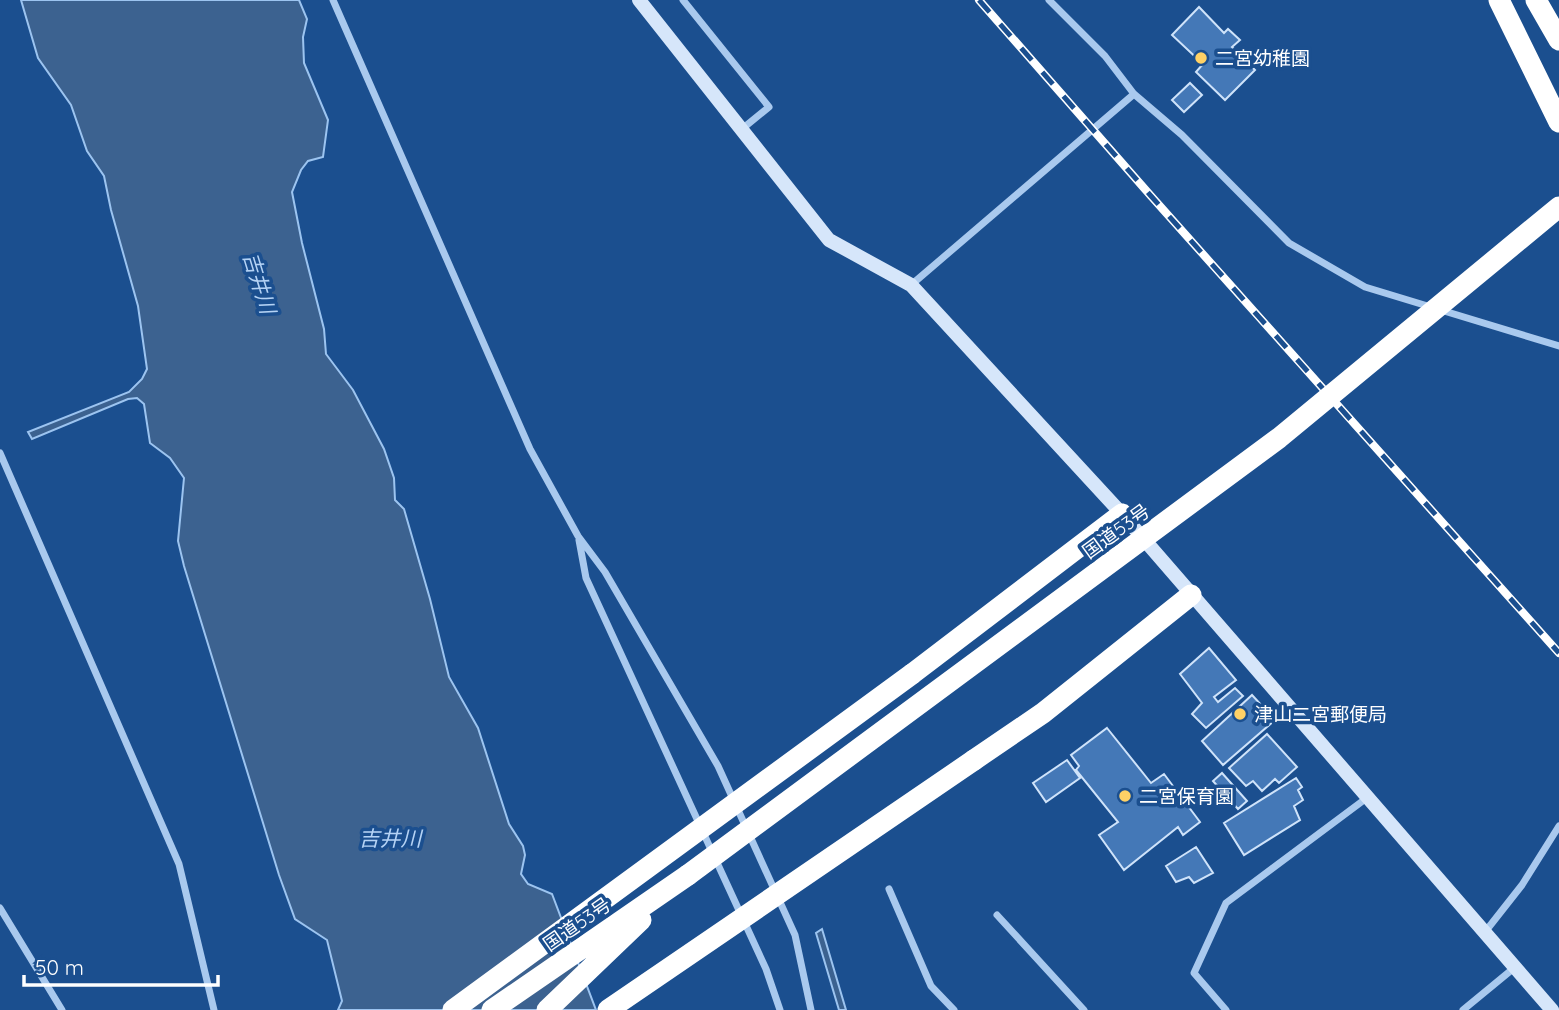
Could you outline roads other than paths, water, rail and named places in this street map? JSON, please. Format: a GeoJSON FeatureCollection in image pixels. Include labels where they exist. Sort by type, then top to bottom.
{"type":"FeatureCollection","features":[{"type":"Feature","properties":{"kind":"highway"},"geometry":{"type":"LineString","coordinates":[[1499,0],[1559,122]]}},
{"type":"Feature","properties":{"kind":"highway"},"geometry":{"type":"LineString","coordinates":[[1536,0],[1559,40]]}},
{"type":"Feature","properties":{"kind":"highway","name":"国道53号"},"geometry":{"type":"LineString","coordinates":[[492,1010],[688,875],[1279,438],[1559,207]]}},
{"type":"Feature","properties":{"kind":"highway"},"geometry":{"type":"LineString","coordinates":[[453,1010],[912,674],[1122,514]]}},
{"type":"Feature","properties":{"kind":"highway"},"geometry":{"type":"LineString","coordinates":[[608,1010],[1043,713],[1191,595]]}},
{"type":"Feature","properties":{"kind":"highway","name":"国道53号"},"geometry":{"type":"LineString","coordinates":[[547,1010],[688,875]]}},
{"type":"Feature","properties":{"kind":"street"},"geometry":{"type":"LineString","coordinates":[[333,0],[530,449],[578,536],[605,572],[718,766],[795,935],[811,1010]]}},
{"type":"Feature","properties":{"kind":"street"},"geometry":{"type":"LineString","coordinates":[[639,0],[829,240],[911,285],[1122,514],[1552,1010]]}},
{"type":"Feature","properties":{"kind":"street"},"geometry":{"type":"LineString","coordinates":[[683,0],[769,107],[742,129]]}},
{"type":"Feature","properties":{"kind":"street"},"geometry":{"type":"LineString","coordinates":[[1049,0],[1105,56],[1134,94],[1182,135],[1289,243],[1365,287],[1559,346]]}},
{"type":"Feature","properties":{"kind":"street"},"geometry":{"type":"LineString","coordinates":[[911,285],[1134,94]]}},
{"type":"Feature","properties":{"kind":"street"},"geometry":{"type":"LineString","coordinates":[[0,453],[179,864],[214,1010]]}},
{"type":"Feature","properties":{"kind":"street"},"geometry":{"type":"LineString","coordinates":[[578,536],[586,578],[755,944],[780,1010]]}},
{"type":"Feature","properties":{"kind":"street"},"geometry":{"type":"LineString","coordinates":[[1226,1010],[1194,973],[1226,903],[1369,796]]}},
{"type":"Feature","properties":{"kind":"street"},"geometry":{"type":"LineString","coordinates":[[1484,932],[1522,885],[1559,826]]}},
{"type":"Feature","properties":{"kind":"street"},"geometry":{"type":"LineString","coordinates":[[889,888],[931,986],[954,1010]]}},
{"type":"Feature","properties":{"kind":"street"},"geometry":{"type":"LineString","coordinates":[[0,908],[60,1009]]}},
{"type":"Feature","properties":{"kind":"street"},"geometry":{"type":"LineString","coordinates":[[998,915],[1084,1010]]}},
{"type":"Feature","properties":{"kind":"street"},"geometry":{"type":"LineString","coordinates":[[1463,1010],[1514,968]]}},
{"type":"Feature","properties":{"kind":"water","name":"吉井川"},"geometry":{"type":"Polygon","coordinates":[[[21,0],[299,0],[307,19],[303,37],[304,63],[328,120],[323,157],[308,161],[292,192],[324,329],[326,354],[353,390],[384,449],[394,478],[395,500],[404,509],[449,677],[478,728],[509,824],[523,846],[525,855],[521,874],[528,884],[552,894],[596,1010],[338,1010],[342,1001],[327,940],[295,919],[184,566],[178,541],[184,478],[170,458],[150,443],[144,404],[137,398],[128,399],[32,439],[28,432],[129,392],[142,379],[147,369],[138,306],[104,176],[87,151],[71,105],[38,58],[21,0]]]}},
{"type":"Feature","properties":{"kind":"water"},"geometry":{"type":"Polygon","coordinates":[[[822,929],[846,1010],[839,1010],[816,933],[822,929]]]}},
{"type":"Feature","properties":{"kind":"railway"},"geometry":{"type":"LineString","coordinates":[[979,0],[1559,653]]}},
{"type":"Feature","properties":{"kind":"place","name":"二宮幼稚園"},"geometry":{"type":"Point","coordinates":[1201,58]}},
{"type":"Feature","properties":{"kind":"place","name":"津山二宮郵便局"},"geometry":{"type":"Point","coordinates":[1240,714]}},
{"type":"Feature","properties":{"kind":"place","name":"二宮保育園"},"geometry":{"type":"Point","coordinates":[1125,796]}}]}
